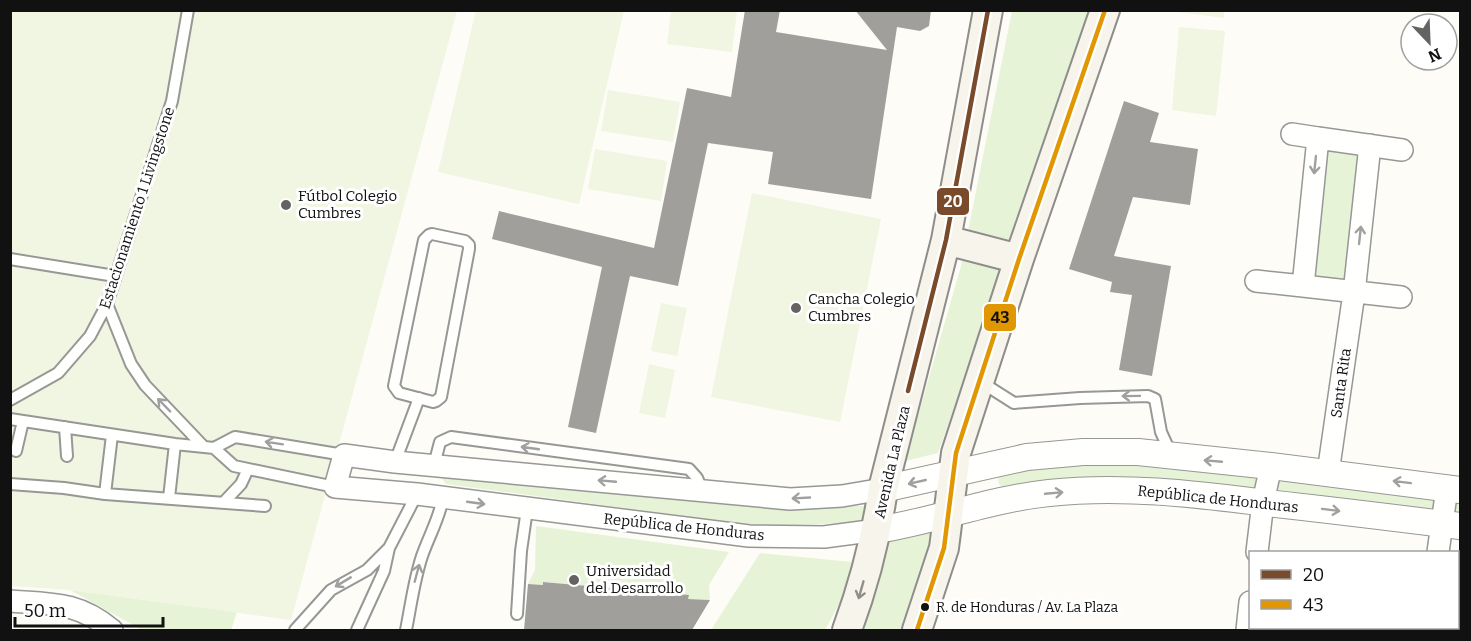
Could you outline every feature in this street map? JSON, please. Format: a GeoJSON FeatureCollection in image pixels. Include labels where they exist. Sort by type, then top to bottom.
{"type":"FeatureCollection","features":[{"type":"Feature","properties":{"kind":"main road","name":"Avenida La Plaza"},"geometry":{"type":"LineString","coordinates":[[846,630],[859,597],[877,530],[883,489],[946,240],[988,10]]}},
{"type":"Feature","properties":{"kind":"main road"},"geometry":{"type":"LineString","coordinates":[[917,630],[944,548],[956,453],[981,382],[1019,259],[1105,10]]}},
{"type":"Feature","properties":{"kind":"main road"},"geometry":{"type":"LineString","coordinates":[[946,240],[1019,259]]}},
{"type":"Feature","properties":{"kind":"street"},"geometry":{"type":"LineString","coordinates":[[1292,134],[1402,150]]}},
{"type":"Feature","properties":{"kind":"street"},"geometry":{"type":"LineString","coordinates":[[1303,286],[1318,138]]}},
{"type":"Feature","properties":{"kind":"street","name":"Santa Rita"},"geometry":{"type":"LineString","coordinates":[[1328,473],[1354,293],[1370,146]]}},
{"type":"Feature","properties":{"kind":"street"},"geometry":{"type":"LineString","coordinates":[[1256,281],[1401,297]]}},
{"type":"Feature","properties":{"kind":"street"},"geometry":{"type":"LineString","coordinates":[[335,487],[344,455],[394,462],[790,499],[842,496],[883,489],[1027,456],[1083,452],[1138,452],[1454,489],[1452,525],[1439,551]]}},
{"type":"Feature","properties":{"kind":"street"},"geometry":{"type":"LineString","coordinates":[[417,494],[434,465]]}},
{"type":"Feature","properties":{"kind":"street"},"geometry":{"type":"LineString","coordinates":[[1257,551],[1263,502],[1271,466]]}},
{"type":"Feature","properties":{"kind":"street","name":"República de Honduras"},"geometry":{"type":"LineString","coordinates":[[335,487],[417,494],[749,536],[824,537],[911,525],[1006,500],[1050,493],[1106,490],[1176,492],[1452,525]]}},
{"type":"Feature","properties":{"kind":"street"},"geometry":{"type":"LineString","coordinates":[[10,601],[64,605],[94,617],[112,630]]}},
{"type":"Feature","properties":{"kind":"lane","name":"Estacionamiento 1 Livingstone"},"geometry":{"type":"LineString","coordinates":[[10,400],[58,373],[90,336],[107,304],[172,101],[188,10]]}},
{"type":"Feature","properties":{"kind":"lane"},"geometry":{"type":"LineString","coordinates":[[432,234],[465,241],[469,249],[441,397],[436,401],[419,398],[399,393],[394,386],[424,240],[432,234]]}},
{"type":"Feature","properties":{"kind":"lane"},"geometry":{"type":"LineString","coordinates":[[10,259],[115,276]]}},
{"type":"Feature","properties":{"kind":"lane"},"geometry":{"type":"LineString","coordinates":[[107,304],[131,364],[145,385],[209,448],[234,466],[335,487]]}},
{"type":"Feature","properties":{"kind":"lane"},"geometry":{"type":"LineString","coordinates":[[981,382],[1014,403],[1149,396],[1155,399],[1161,432],[1172,457]]}},
{"type":"Feature","properties":{"kind":"lane"},"geometry":{"type":"LineString","coordinates":[[394,462],[419,398]]}},
{"type":"Feature","properties":{"kind":"lane"},"geometry":{"type":"LineString","coordinates":[[10,419],[209,448],[235,437],[344,455]]}},
{"type":"Feature","properties":{"kind":"lane"},"geometry":{"type":"LineString","coordinates":[[16,451],[23,421]]}},
{"type":"Feature","properties":{"kind":"lane"},"geometry":{"type":"LineString","coordinates":[[65,427],[67,456]]}},
{"type":"Feature","properties":{"kind":"lane"},"geometry":{"type":"LineString","coordinates":[[105,494],[112,435]]}},
{"type":"Feature","properties":{"kind":"lane"},"geometry":{"type":"LineString","coordinates":[[434,465],[440,442],[451,437],[689,469],[698,478],[702,490]]}},
{"type":"Feature","properties":{"kind":"lane"},"geometry":{"type":"LineString","coordinates":[[168,498],[175,444]]}},
{"type":"Feature","properties":{"kind":"lane"},"geometry":{"type":"LineString","coordinates":[[224,502],[241,484],[248,469]]}},
{"type":"Feature","properties":{"kind":"lane"},"geometry":{"type":"LineString","coordinates":[[10,484],[265,506]]}},
{"type":"Feature","properties":{"kind":"lane"},"geometry":{"type":"LineString","coordinates":[[357,630],[384,571],[389,548],[417,494]]}},
{"type":"Feature","properties":{"kind":"lane"},"geometry":{"type":"LineString","coordinates":[[406,630],[416,577],[423,553],[440,515],[443,498]]}},
{"type":"Feature","properties":{"kind":"lane"},"geometry":{"type":"LineString","coordinates":[[517,614],[521,551],[527,509]]}},
{"type":"Feature","properties":{"kind":"lane"},"geometry":{"type":"LineString","coordinates":[[295,630],[331,590],[367,570],[389,548]]}},
{"type":"Feature","properties":{"kind":"green space"},"geometry":{"type":"Polygon","coordinates":[[[476,10],[624,11],[579,204],[438,172],[476,10]]]}},
{"type":"Feature","properties":{"kind":"green space"},"geometry":{"type":"Polygon","coordinates":[[[10,11],[457,11],[291,620],[70,590],[11,586],[10,11]]]}},
{"type":"Feature","properties":{"kind":"green space"},"geometry":{"type":"Polygon","coordinates":[[[671,11],[737,11],[732,52],[667,44],[671,11]]]}},
{"type":"Feature","properties":{"kind":"green space"},"geometry":{"type":"Polygon","coordinates":[[[1012,11],[1093,11],[938,453],[905,461],[961,266],[1012,11]]]}},
{"type":"Feature","properties":{"kind":"green space"},"geometry":{"type":"Polygon","coordinates":[[[1170,11],[1224,11],[1224,18],[1170,11]]]}},
{"type":"Feature","properties":{"kind":"green space"},"geometry":{"type":"Polygon","coordinates":[[[1179,27],[1225,31],[1216,116],[1172,110],[1179,27]]]}},
{"type":"Feature","properties":{"kind":"green space"},"geometry":{"type":"Polygon","coordinates":[[[608,90],[680,102],[673,142],[601,131],[608,90]]]}},
{"type":"Feature","properties":{"kind":"green space"},"geometry":{"type":"Polygon","coordinates":[[[1325,146],[1364,150],[1349,285],[1310,281],[1325,146]]]}},
{"type":"Feature","properties":{"kind":"green space"},"geometry":{"type":"Polygon","coordinates":[[[595,149],[667,161],[661,201],[588,189],[595,149]]]}},
{"type":"Feature","properties":{"kind":"green space","name":"Cancha Colegio Cumbres"},"geometry":{"type":"Polygon","coordinates":[[[752,193],[881,219],[840,422],[711,397],[752,193]]]}},
{"type":"Feature","properties":{"kind":"green space"},"geometry":{"type":"Polygon","coordinates":[[[661,303],[687,308],[677,356],[651,351],[661,303]]]}},
{"type":"Feature","properties":{"kind":"green space"},"geometry":{"type":"Polygon","coordinates":[[[649,364],[675,370],[665,418],[639,413],[649,364]]]}},
{"type":"Feature","properties":{"kind":"green space"},"geometry":{"type":"Polygon","coordinates":[[[1111,461],[1460,499],[1460,514],[1169,480],[1109,477],[1065,478],[1003,488],[998,479],[1001,474],[1111,461]]]}},
{"type":"Feature","properties":{"kind":"green space"},"geometry":{"type":"Polygon","coordinates":[[[445,471],[752,507],[870,506],[866,522],[779,526],[735,523],[446,484],[441,477],[445,471]]]}},
{"type":"Feature","properties":{"kind":"green space"},"geometry":{"type":"Polygon","coordinates":[[[940,523],[907,630],[861,630],[888,537],[940,523]]]}},
{"type":"Feature","properties":{"kind":"green space"},"geometry":{"type":"Polygon","coordinates":[[[536,526],[729,552],[709,585],[710,600],[688,599],[688,595],[544,582],[543,585],[528,584],[535,570],[536,526]]]}},
{"type":"Feature","properties":{"kind":"green space"},"geometry":{"type":"Polygon","coordinates":[[[760,553],[852,562],[842,599],[825,630],[711,630],[760,553]]]}},
{"type":"Feature","properties":{"kind":"green space"},"geometry":{"type":"Polygon","coordinates":[[[70,590],[237,612],[231,630],[142,630],[70,590]]]}},
{"type":"Feature","properties":{"kind":"building"},"geometry":{"type":"Polygon","coordinates":[[[745,10],[780,10],[776,32],[887,50],[855,10],[931,10],[929,26],[920,31],[897,27],[871,199],[768,184],[773,152],[708,143],[678,286],[630,276],[596,433],[568,427],[602,267],[492,239],[499,211],[654,248],[687,88],[731,97],[745,10]]]}},
{"type":"Feature","properties":{"kind":"building"},"geometry":{"type":"Polygon","coordinates":[[[1124,101],[1159,113],[1150,142],[1198,149],[1190,205],[1133,197],[1114,256],[1171,266],[1152,376],[1119,370],[1132,295],[1110,292],[1112,282],[1069,269],[1124,101]]]}},
{"type":"Feature","properties":{"kind":"building"},"geometry":{"type":"Polygon","coordinates":[[[543,582],[689,595],[688,599],[710,600],[692,630],[524,630],[528,584],[543,585],[543,582]]]}},
{"type":"Feature","properties":{"kind":"transit line","name":"20"},"geometry":{"type":"LineString","coordinates":[[908,391],[946,240],[988,10]]}},
{"type":"Feature","properties":{"kind":"transit line","name":"43"},"geometry":{"type":"LineString","coordinates":[[917,630],[944,548],[956,453],[1019,259],[1105,10]]}},
{"type":"Feature","properties":{"kind":"place","name":"Fútbol Colegio Cumbres"},"geometry":{"type":"Point","coordinates":[286,205]}},
{"type":"Feature","properties":{"kind":"place","name":"Cancha Colegio Cumbres"},"geometry":{"type":"Point","coordinates":[796,308]}},
{"type":"Feature","properties":{"kind":"place","name":"Universidad del Desarrollo"},"geometry":{"type":"Point","coordinates":[574,580]}},
{"type":"Feature","properties":{"kind":"place","name":"R. de Honduras / Av. La Plaza"},"geometry":{"type":"Point","coordinates":[925,607]}}]}
